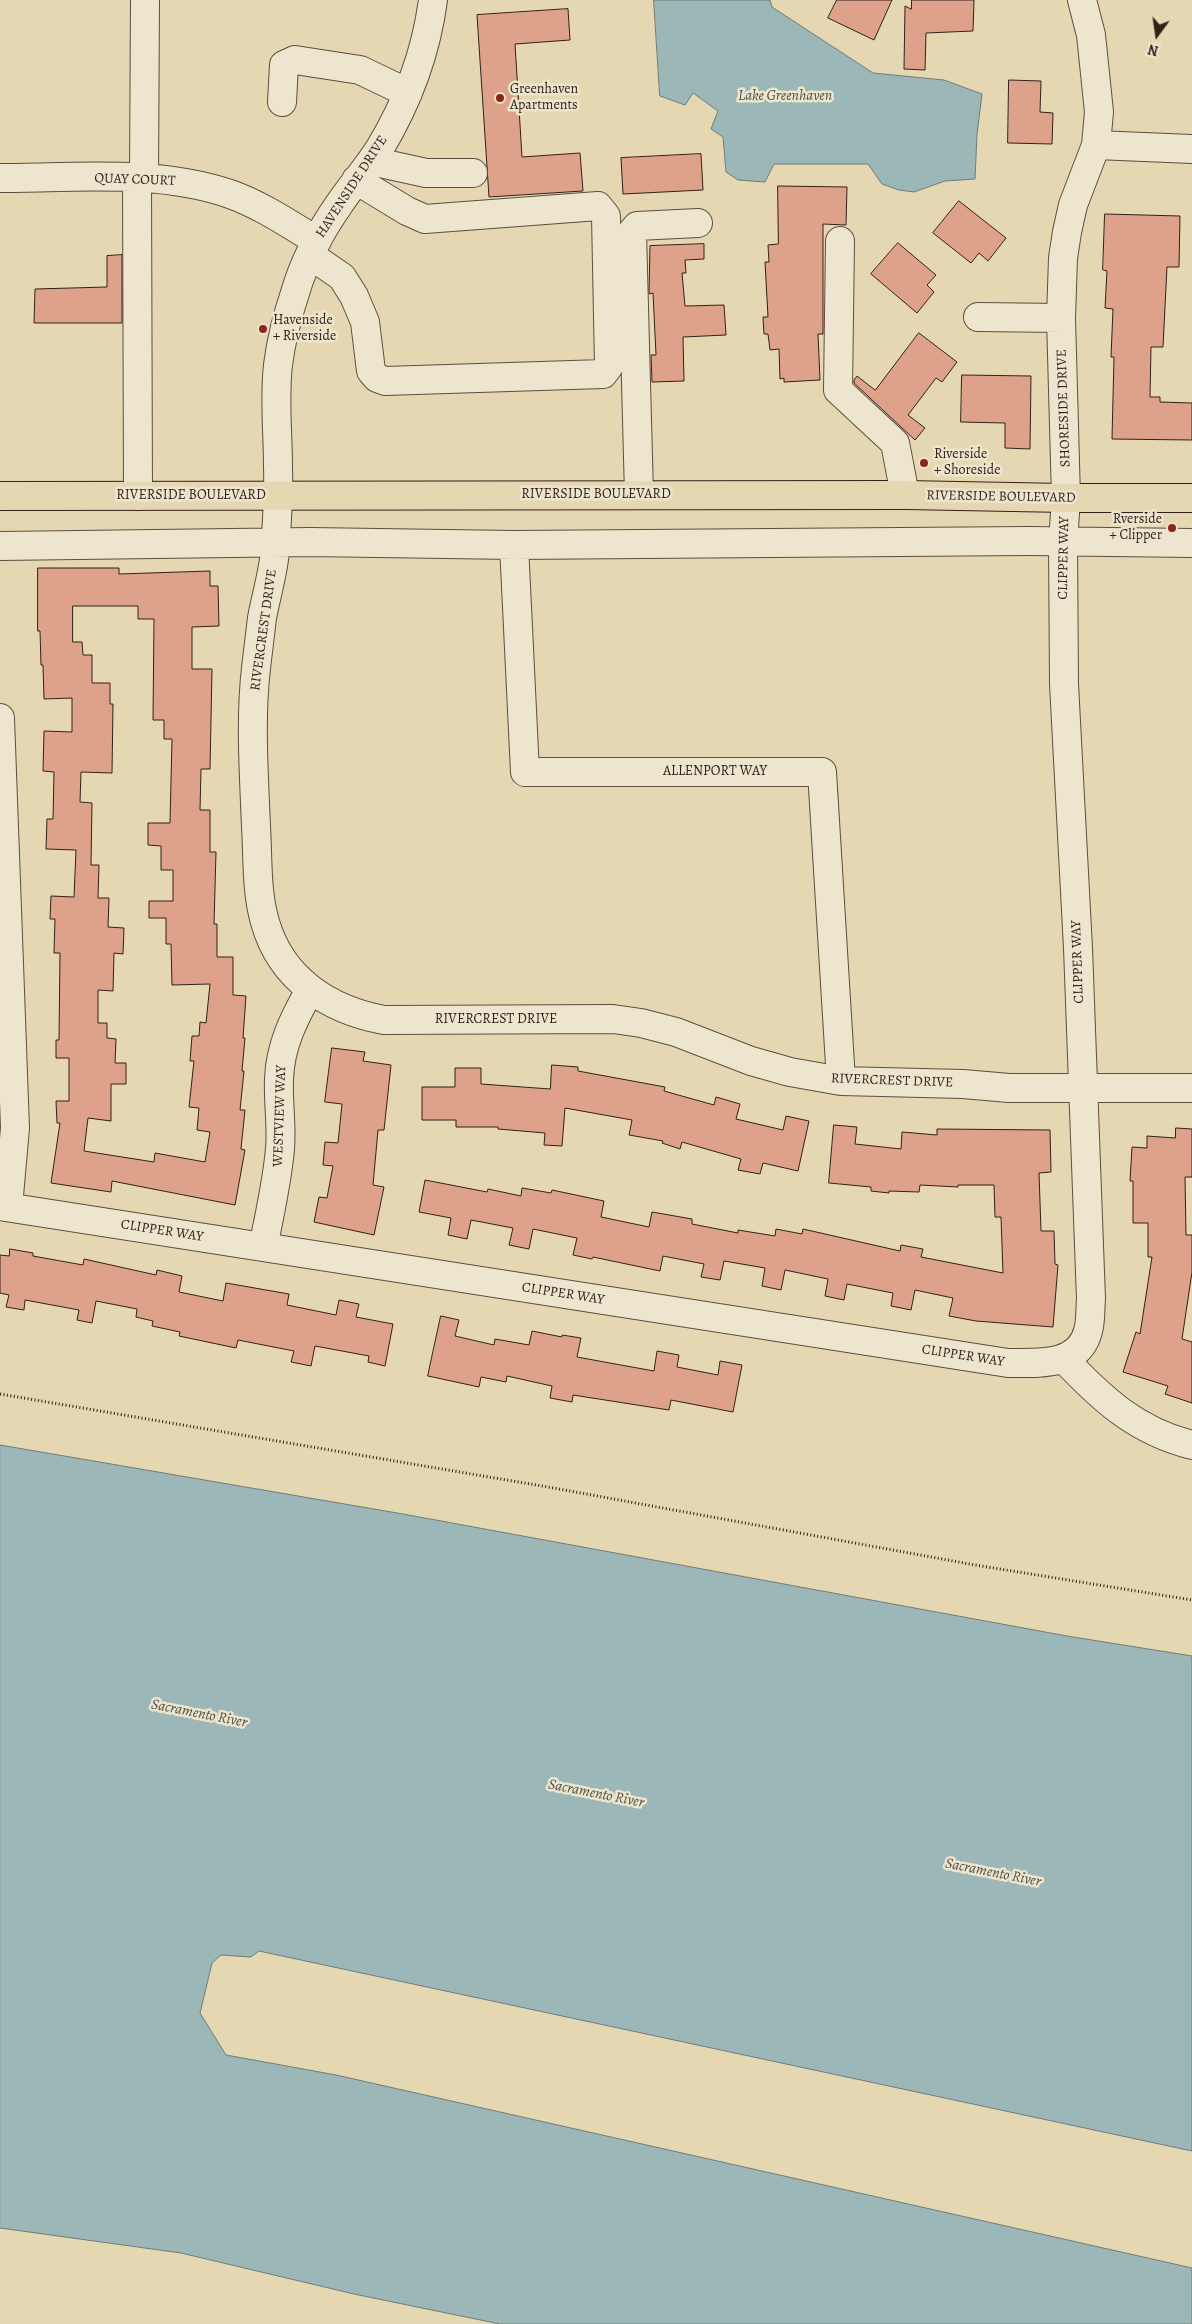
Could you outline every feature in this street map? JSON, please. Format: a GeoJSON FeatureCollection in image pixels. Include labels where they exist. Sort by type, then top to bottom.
{"type":"FeatureCollection","features":[{"type":"Feature","properties":{"kind":"main road","name":"RIVERSIDE BOULEVARD"},"geometry":{"type":"LineString","coordinates":[[0,496],[905,495],[1192,498]]}},
{"type":"Feature","properties":{"kind":"street"},"geometry":{"type":"LineString","coordinates":[[138,496],[140,178],[145,0]]}},
{"type":"Feature","properties":{"kind":"street","name":"HAVENSIDE DRIVE"},"geometry":{"type":"LineString","coordinates":[[277,496],[276,409],[278,364],[295,290],[313,248],[400,113],[426,38],[433,0]]}},
{"type":"Feature","properties":{"kind":"street","name":"SHORESIDE DRIVE"},"geometry":{"type":"LineString","coordinates":[[1066,498],[1061,318],[1063,258],[1073,205],[1096,145],[1099,112],[1091,35],[1082,0]]}},
{"type":"Feature","properties":{"kind":"street"},"geometry":{"type":"LineString","coordinates":[[282,102],[284,65],[295,60],[360,70],[408,93]]}},
{"type":"Feature","properties":{"kind":"street"},"geometry":{"type":"LineString","coordinates":[[1096,145],[1192,149]]}},
{"type":"Feature","properties":{"kind":"street"},"geometry":{"type":"LineString","coordinates":[[363,171],[473,173]]}},
{"type":"Feature","properties":{"kind":"street","name":"QUAY COURT"},"geometry":{"type":"LineString","coordinates":[[0,178],[140,178],[193,183],[231,194],[262,208],[313,248],[342,277],[354,296],[365,322],[371,371],[377,378],[385,381],[603,374],[609,366],[606,216],[598,206],[425,219],[407,212],[363,171]]}},
{"type":"Feature","properties":{"kind":"street"},"geometry":{"type":"LineString","coordinates":[[639,495],[632,232],[637,226],[698,223]]}},
{"type":"Feature","properties":{"kind":"street"},"geometry":{"type":"LineString","coordinates":[[840,241],[838,390],[896,443],[905,495]]}},
{"type":"Feature","properties":{"kind":"street"},"geometry":{"type":"LineString","coordinates":[[978,317],[1061,318]]}},
{"type":"Feature","properties":{"kind":"street","name":"RIVERCREST DRIVE"},"geometry":{"type":"LineString","coordinates":[[277,496],[275,543],[256,672],[253,741],[259,895],[265,923],[276,950],[292,973],[310,990],[334,1006],[360,1016],[384,1020],[613,1019],[641,1023],[676,1032],[750,1062],[790,1072],[841,1081],[1082,1089],[1192,1088]]}},
{"type":"Feature","properties":{"kind":"street","name":"CLIPPER WAY"},"geometry":{"type":"LineString","coordinates":[[4,1206],[1008,1363],[1040,1363],[1064,1359],[1083,1345],[1089,1330],[1091,1299],[1078,948],[1064,684],[1063,542],[1066,498]]}},
{"type":"Feature","properties":{"kind":"street"},"geometry":{"type":"LineString","coordinates":[[0,546],[275,543],[514,545],[1192,543]]}},
{"type":"Feature","properties":{"kind":"street","name":"ALLENPORT WAY"},"geometry":{"type":"LineString","coordinates":[[514,545],[525,772],[822,772],[841,1081]]}},
{"type":"Feature","properties":{"kind":"street"},"geometry":{"type":"LineString","coordinates":[[0,718],[15,1128],[4,1206]]}},
{"type":"Feature","properties":{"kind":"street","name":"WESTVIEW WAY"},"geometry":{"type":"LineString","coordinates":[[263,1247],[276,1191],[280,1146],[279,1078],[284,1044],[294,1018],[310,990]]}},
{"type":"Feature","properties":{"kind":"street"},"geometry":{"type":"LineString","coordinates":[[1064,1359],[1097,1394],[1122,1414],[1149,1430],[1192,1445]]}},
{"type":"Feature","properties":{"kind":"path"},"geometry":{"type":"LineString","coordinates":[[0,1394],[539,1486],[975,1565],[1192,1600]]}},
{"type":"Feature","properties":{"kind":"water","name":"Lake Greenhaven"},"geometry":{"type":"Polygon","coordinates":[[[654,0],[770,0],[772,7],[873,73],[944,80],[982,94],[977,134],[975,179],[945,181],[914,192],[899,190],[882,184],[868,164],[774,164],[765,182],[738,180],[726,172],[723,137],[711,129],[718,111],[693,93],[685,105],[660,96],[654,0]]]}},
{"type":"Feature","properties":{"kind":"water","name":"Sacramento River"},"geometry":{"type":"Polygon","coordinates":[[[0,1445],[403,1514],[1067,1636],[1192,1656],[1192,2151],[259,1951],[251,1957],[221,1955],[212,1963],[200,2013],[226,2055],[336,2075],[1192,2268],[1192,2324],[500,2324],[354,2294],[181,2253],[0,2228],[0,1445]]]}},
{"type":"Feature","properties":{"kind":"building"},"geometry":{"type":"Polygon","coordinates":[[[837,0],[892,0],[874,40],[828,18],[837,0]]]}},
{"type":"Feature","properties":{"kind":"building"},"geometry":{"type":"Polygon","coordinates":[[[912,0],[974,0],[973,31],[926,33],[925,70],[904,69],[905,6],[911,9],[912,0]]]}},
{"type":"Feature","properties":{"kind":"building","name":"Greenhaven Apartments"},"geometry":{"type":"Polygon","coordinates":[[[568,9],[570,40],[515,44],[522,157],[580,153],[583,191],[489,197],[477,15],[568,9]]]}},
{"type":"Feature","properties":{"kind":"building"},"geometry":{"type":"Polygon","coordinates":[[[1009,80],[1041,81],[1040,112],[1053,113],[1052,144],[1008,143],[1009,80]]]}},
{"type":"Feature","properties":{"kind":"building"},"geometry":{"type":"Polygon","coordinates":[[[701,154],[703,190],[623,194],[621,158],[701,154]]]}},
{"type":"Feature","properties":{"kind":"building"},"geometry":{"type":"Polygon","coordinates":[[[778,186],[847,187],[846,225],[823,224],[823,334],[818,334],[820,380],[784,382],[784,378],[780,379],[779,349],[770,350],[768,334],[764,334],[763,317],[768,317],[765,262],[769,262],[768,245],[778,244],[778,186]]]}},
{"type":"Feature","properties":{"kind":"building"},"geometry":{"type":"Polygon","coordinates":[[[959,201],[1006,238],[988,261],[979,253],[971,263],[933,233],[959,201]]]}},
{"type":"Feature","properties":{"kind":"building"},"geometry":{"type":"Polygon","coordinates":[[[1105,214],[1180,216],[1179,267],[1167,267],[1163,347],[1151,347],[1150,397],[1160,397],[1160,402],[1192,403],[1192,440],[1112,439],[1114,357],[1111,357],[1113,309],[1105,308],[1107,271],[1103,270],[1105,214]]]}},
{"type":"Feature","properties":{"kind":"building"},"geometry":{"type":"Polygon","coordinates":[[[898,243],[936,275],[927,285],[934,292],[917,313],[871,274],[898,243]]]}},
{"type":"Feature","properties":{"kind":"building"},"geometry":{"type":"Polygon","coordinates":[[[704,244],[704,259],[685,260],[686,273],[682,273],[685,306],[724,305],[726,335],[683,337],[684,381],[652,382],[651,355],[656,355],[653,293],[649,294],[650,246],[704,244]]]}},
{"type":"Feature","properties":{"kind":"building"},"geometry":{"type":"Polygon","coordinates":[[[122,255],[122,323],[34,323],[35,289],[107,287],[107,256],[122,255]]]}},
{"type":"Feature","properties":{"kind":"building"},"geometry":{"type":"Polygon","coordinates":[[[919,333],[957,362],[942,382],[936,378],[908,415],[925,428],[915,440],[854,383],[854,380],[857,376],[875,390],[919,333]]]}},
{"type":"Feature","properties":{"kind":"building"},"geometry":{"type":"Polygon","coordinates":[[[962,375],[1031,376],[1030,449],[1005,448],[1005,423],[961,422],[962,375]]]}},
{"type":"Feature","properties":{"kind":"building"},"geometry":{"type":"Polygon","coordinates":[[[38,568],[119,568],[119,574],[210,571],[210,586],[218,586],[219,626],[192,627],[192,669],[212,669],[210,769],[201,769],[200,810],[210,810],[210,852],[216,852],[214,924],[217,924],[217,957],[233,957],[233,995],[246,996],[242,1071],[244,1071],[240,1110],[245,1110],[241,1149],[245,1150],[235,1205],[112,1181],[111,1192],[51,1183],[60,1123],[57,1123],[56,1101],[69,1101],[69,1058],[56,1058],[56,1040],[59,1040],[60,953],[54,953],[55,919],[50,919],[51,896],[74,897],[76,850],[46,849],[47,819],[53,819],[54,772],[43,771],[44,731],[72,732],[72,698],[44,699],[40,631],[38,631],[38,568]],[[73,606],[73,642],[82,642],[83,655],[92,655],[92,683],[110,683],[110,704],[113,704],[112,773],[81,772],[80,802],[92,803],[91,865],[99,865],[98,898],[109,898],[108,927],[124,928],[123,954],[114,953],[113,991],[98,990],[98,1023],[107,1023],[107,1038],[116,1039],[115,1063],[126,1063],[126,1084],[111,1084],[111,1121],[88,1118],[84,1151],[154,1162],[155,1153],[205,1162],[210,1132],[197,1130],[199,1108],[189,1107],[194,1061],[190,1061],[192,1036],[199,1036],[200,1022],[206,1023],[210,984],[172,985],[171,944],[166,944],[166,918],[149,918],[149,901],[173,901],[173,870],[161,870],[161,846],[148,845],[148,823],[170,823],[172,739],[164,739],[164,720],[153,720],[154,619],[138,619],[138,606],[73,606]]]}},
{"type":"Feature","properties":{"kind":"building"},"geometry":{"type":"Polygon","coordinates":[[[332,1048],[365,1052],[363,1061],[391,1065],[384,1130],[378,1130],[373,1185],[384,1187],[374,1235],[314,1222],[319,1197],[327,1198],[333,1166],[323,1165],[325,1142],[338,1143],[342,1104],[325,1102],[332,1048]]]}},
{"type":"Feature","properties":{"kind":"building"},"geometry":{"type":"Polygon","coordinates":[[[552,1065],[578,1067],[578,1071],[665,1087],[664,1091],[714,1105],[716,1097],[740,1104],[736,1119],[783,1130],[786,1116],[809,1121],[798,1171],[763,1163],[760,1174],[738,1170],[741,1159],[682,1142],[680,1149],[662,1143],[663,1141],[629,1135],[632,1120],[565,1108],[562,1146],[544,1145],[545,1133],[498,1129],[498,1127],[456,1127],[456,1120],[422,1120],[422,1087],[455,1087],[455,1068],[481,1068],[481,1084],[550,1089],[552,1065]]]}},
{"type":"Feature","properties":{"kind":"building"},"geometry":{"type":"Polygon","coordinates":[[[834,1125],[857,1127],[855,1144],[901,1149],[902,1132],[937,1135],[937,1129],[1050,1130],[1051,1172],[1039,1173],[1041,1231],[1054,1231],[1055,1264],[1058,1265],[1053,1327],[976,1321],[949,1316],[953,1298],[915,1290],[911,1310],[891,1306],[893,1293],[847,1284],[844,1300],[825,1296],[828,1279],[785,1270],[781,1290],[762,1286],[765,1268],[724,1261],[720,1280],[701,1277],[704,1264],[663,1256],[660,1271],[593,1257],[592,1259],[573,1255],[577,1238],[533,1229],[529,1249],[509,1245],[513,1228],[471,1220],[467,1239],[448,1235],[451,1218],[419,1212],[425,1180],[487,1192],[488,1189],[521,1196],[522,1188],[551,1193],[552,1190],[604,1201],[601,1217],[649,1227],[652,1212],[692,1219],[692,1224],[738,1233],[738,1230],[775,1236],[776,1229],[802,1234],[803,1229],[900,1251],[901,1245],[923,1249],[921,1257],[1003,1273],[1001,1217],[995,1217],[994,1185],[958,1185],[958,1187],[920,1185],[919,1192],[889,1191],[889,1193],[871,1191],[871,1187],[829,1183],[834,1125]]]}},
{"type":"Feature","properties":{"kind":"building"},"geometry":{"type":"Polygon","coordinates":[[[1176,1128],[1192,1129],[1192,1177],[1185,1177],[1186,1235],[1192,1235],[1192,1272],[1182,1339],[1192,1342],[1192,1403],[1165,1394],[1168,1386],[1123,1372],[1136,1332],[1140,1334],[1152,1257],[1148,1257],[1148,1223],[1133,1223],[1133,1181],[1130,1181],[1132,1147],[1147,1148],[1147,1136],[1175,1138],[1176,1128]]]}},
{"type":"Feature","properties":{"kind":"building"},"geometry":{"type":"Polygon","coordinates":[[[10,1249],[33,1253],[33,1256],[83,1265],[84,1259],[156,1275],[157,1270],[182,1276],[179,1292],[223,1301],[226,1283],[289,1294],[287,1305],[336,1315],[339,1300],[359,1304],[356,1317],[393,1324],[385,1366],[368,1362],[369,1356],[315,1346],[311,1366],[291,1362],[294,1351],[238,1340],[236,1348],[179,1336],[180,1332],[152,1326],[153,1321],[136,1317],[137,1309],[96,1301],[92,1323],[77,1320],[79,1310],[25,1300],[24,1310],[6,1307],[9,1295],[0,1293],[0,1255],[9,1256],[10,1249]]]}},
{"type":"Feature","properties":{"kind":"building"},"geometry":{"type":"Polygon","coordinates":[[[441,1316],[459,1320],[455,1336],[494,1345],[495,1339],[529,1345],[532,1331],[562,1337],[562,1335],[581,1338],[577,1357],[654,1371],[657,1351],[679,1355],[677,1367],[718,1375],[720,1361],[742,1365],[733,1412],[671,1400],[669,1410],[573,1395],[572,1402],[550,1398],[552,1386],[507,1376],[506,1382],[481,1377],[479,1387],[428,1376],[441,1316]]]}},
{"type":"Feature","properties":{"kind":"place","name":"Greenhaven Apartments"},"geometry":{"type":"Point","coordinates":[500,98]}},
{"type":"Feature","properties":{"kind":"place","name":"Havenside + Riverside"},"geometry":{"type":"Point","coordinates":[263,329]}},
{"type":"Feature","properties":{"kind":"place","name":"Riverside + Shoreside"},"geometry":{"type":"Point","coordinates":[924,463]}},
{"type":"Feature","properties":{"kind":"place","name":"Rverside + Clipper"},"geometry":{"type":"Point","coordinates":[1172,528]}}]}
